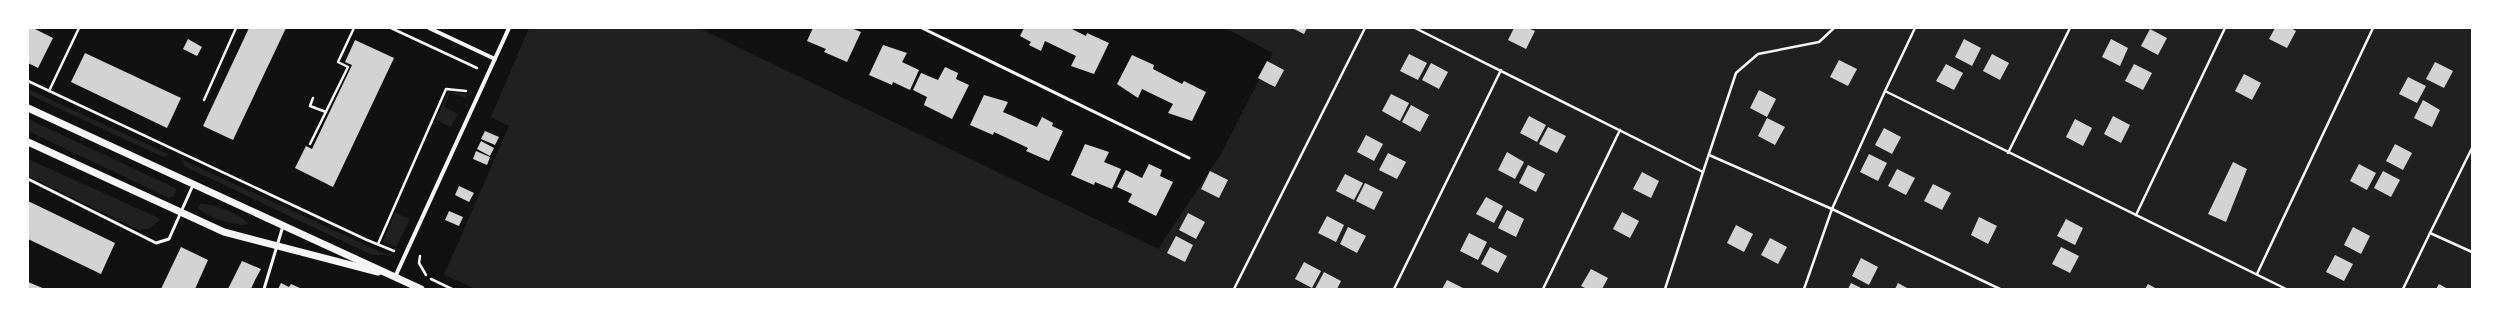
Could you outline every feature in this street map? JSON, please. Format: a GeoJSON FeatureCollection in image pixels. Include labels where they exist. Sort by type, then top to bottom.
{"type":"FeatureCollection","features":[{"type":"Feature","properties":{"kind":"street"},"geometry":{"type":"LineString","coordinates":[[429,28],[495,59]]}},
{"type":"Feature","properties":{"kind":"street"},"geometry":{"type":"LineString","coordinates":[[395,277],[509,28]]}},
{"type":"Feature","properties":{"kind":"street"},"geometry":{"type":"LineString","coordinates":[[28,108],[421,289]]}},
{"type":"Feature","properties":{"kind":"street"},"geometry":{"type":"LineString","coordinates":[[28,142],[224,232],[395,277]]}},
{"type":"Feature","properties":{"kind":"lane"},"geometry":{"type":"LineString","coordinates":[[922,28],[1189,158]]}},
{"type":"Feature","properties":{"kind":"lane"},"geometry":{"type":"LineString","coordinates":[[28,179],[156,243],[169,239],[194,184]]}},
{"type":"Feature","properties":{"kind":"lane"},"geometry":{"type":"LineString","coordinates":[[264,289],[284,225]]}},
{"type":"Feature","properties":{"kind":"path"},"geometry":{"type":"LineString","coordinates":[[49,91],[78,28]]}},
{"type":"Feature","properties":{"kind":"path"},"geometry":{"type":"LineString","coordinates":[[204,100],[236,28]]}},
{"type":"Feature","properties":{"kind":"path"},"geometry":{"type":"LineString","coordinates":[[310,144],[348,66],[338,62],[354,28]]}},
{"type":"Feature","properties":{"kind":"path"},"geometry":{"type":"LineString","coordinates":[[391,28],[477,68]]}},
{"type":"Feature","properties":{"kind":"path"},"geometry":{"type":"LineString","coordinates":[[1234,289],[1365,28]]}},
{"type":"Feature","properties":{"kind":"path"},"geometry":{"type":"LineString","coordinates":[[1414,28],[1501,70],[1703,172]]}},
{"type":"Feature","properties":{"kind":"path"},"geometry":{"type":"LineString","coordinates":[[1665,289],[1736,72],[1758,54],[1820,42],[1834,28]]}},
{"type":"Feature","properties":{"kind":"path"},"geometry":{"type":"LineString","coordinates":[[1804,289],[1832,209],[1915,28]]}},
{"type":"Feature","properties":{"kind":"path"},"geometry":{"type":"LineString","coordinates":[[2008,153],[2070,28]]}},
{"type":"Feature","properties":{"kind":"path"},"geometry":{"type":"LineString","coordinates":[[2136,215],[2225,28]]}},
{"type":"Feature","properties":{"kind":"path"},"geometry":{"type":"LineString","coordinates":[[2257,274],[2373,28]]}},
{"type":"Feature","properties":{"kind":"path"},"geometry":{"type":"LineString","coordinates":[[474,74],[486,54]]}},
{"type":"Feature","properties":{"kind":"path"},"geometry":{"type":"LineString","coordinates":[[1394,289],[1501,70]]}},
{"type":"Feature","properties":{"kind":"path"},"geometry":{"type":"LineString","coordinates":[[28,81],[394,251]]}},
{"type":"Feature","properties":{"kind":"path"},"geometry":{"type":"LineString","coordinates":[[378,244],[446,89],[466,91],[469,85]]}},
{"type":"Feature","properties":{"kind":"path"},"geometry":{"type":"LineString","coordinates":[[1885,91],[2286,289]]}},
{"type":"Feature","properties":{"kind":"path"},"geometry":{"type":"LineString","coordinates":[[313,98],[310,106],[326,112]]}},
{"type":"Feature","properties":{"kind":"path"},"geometry":{"type":"LineString","coordinates":[[1543,289],[1620,130]]}},
{"type":"Feature","properties":{"kind":"path"},"geometry":{"type":"LineString","coordinates":[[2403,289],[2472,148]]}},
{"type":"Feature","properties":{"kind":"path"},"geometry":{"type":"LineString","coordinates":[[1709,155],[1832,209],[2000,289]]}},
{"type":"Feature","properties":{"kind":"path"},"geometry":{"type":"LineString","coordinates":[[2430,233],[2472,252]]}},
{"type":"Feature","properties":{"kind":"path"},"geometry":{"type":"LineString","coordinates":[[419,257],[419,263],[423,273],[452,289]]}},
{"type":"Feature","properties":{"kind":"shaded area"},"geometry":{"type":"Polygon","coordinates":[[[529,28],[698,28],[1158,249],[1221,154],[1273,53],[1225,28],[2472,28],[2472,289],[476,289],[444,275],[509,126],[491,117],[529,28]]]}},
{"type":"Feature","properties":{"kind":"shaded area"},"geometry":{"type":"Polygon","coordinates":[[[28,89],[170,155],[163,157],[28,94],[28,89]]]}},
{"type":"Feature","properties":{"kind":"shaded area"},"geometry":{"type":"Polygon","coordinates":[[[449,91],[467,94],[465,98],[450,92],[444,107],[458,114],[451,127],[437,120],[436,122],[449,91]]]}},
{"type":"Feature","properties":{"kind":"shaded area"},"geometry":{"type":"Polygon","coordinates":[[[28,119],[173,187],[176,189],[174,196],[169,198],[28,131],[28,119]]]}},
{"type":"Feature","properties":{"kind":"shaded area"},"geometry":{"type":"Polygon","coordinates":[[[28,159],[161,219],[149,229],[139,230],[28,176],[28,159]]]}},
{"type":"Feature","properties":{"kind":"shaded area"},"geometry":{"type":"Polygon","coordinates":[[[183,160],[387,255],[372,255],[184,166],[183,160]]]}},
{"type":"Feature","properties":{"kind":"shaded area"},"geometry":{"type":"Polygon","coordinates":[[[200,204],[211,205],[234,213],[245,220],[248,224],[244,225],[230,223],[214,218],[198,208],[200,204]]]}},
{"type":"Feature","properties":{"kind":"shaded area"},"geometry":{"type":"Polygon","coordinates":[[[395,212],[410,219],[396,247],[383,241],[395,212]]]}},
{"type":"Feature","properties":{"kind":"building"},"geometry":{"type":"Polygon","coordinates":[[[28,28],[33,28],[53,38],[38,68],[28,63],[28,28]]]}},
{"type":"Feature","properties":{"kind":"building"},"geometry":{"type":"Polygon","coordinates":[[[249,28],[286,28],[233,140],[203,126],[249,28]]]}},
{"type":"Feature","properties":{"kind":"building"},"geometry":{"type":"Polygon","coordinates":[[[813,28],[851,28],[861,32],[847,62],[824,52],[826,49],[807,41],[813,28]]]}},
{"type":"Feature","properties":{"kind":"building"},"geometry":{"type":"Polygon","coordinates":[[[1024,28],[1070,28],[1086,36],[1087,33],[1109,43],[1094,74],[1071,66],[1076,56],[1045,41],[1041,51],[1029,45],[1031,42],[1020,36],[1024,28]]]}},
{"type":"Feature","properties":{"kind":"building"},"geometry":{"type":"Polygon","coordinates":[[[1292,28],[1307,28],[1304,34],[1292,28]]]}},
{"type":"Feature","properties":{"kind":"building"},"geometry":{"type":"Polygon","coordinates":[[[1514,28],[1528,28],[1535,31],[1526,49],[1508,40],[1514,28]]]}},
{"type":"Feature","properties":{"kind":"building"},"geometry":{"type":"Polygon","coordinates":[[[2275,28],[2291,28],[2296,31],[2287,48],[2269,39],[2275,28]]]}},
{"type":"Feature","properties":{"kind":"building"},"geometry":{"type":"Polygon","coordinates":[[[2150,29],[2167,38],[2158,55],[2141,46],[2150,29]]]}},
{"type":"Feature","properties":{"kind":"building"},"geometry":{"type":"Polygon","coordinates":[[[188,39],[202,47],[197,56],[183,49],[188,39]]]}},
{"type":"Feature","properties":{"kind":"building"},"geometry":{"type":"Polygon","coordinates":[[[1964,39],[1981,48],[1972,66],[1955,57],[1964,39]]]}},
{"type":"Feature","properties":{"kind":"building"},"geometry":{"type":"Polygon","coordinates":[[[2111,39],[2128,48],[2120,66],[2102,57],[2111,39]]]}},
{"type":"Feature","properties":{"kind":"building"},"geometry":{"type":"Polygon","coordinates":[[[355,40],[394,58],[333,187],[295,168],[306,146],[312,149],[352,65],[345,62],[355,40]]]}},
{"type":"Feature","properties":{"kind":"building"},"geometry":{"type":"Polygon","coordinates":[[[883,45],[907,53],[902,62],[919,70],[910,90],[893,82],[892,85],[869,75],[883,45]]]}},
{"type":"Feature","properties":{"kind":"building"},"geometry":{"type":"Polygon","coordinates":[[[85,53],[181,98],[167,128],[71,82],[85,53]]]}},
{"type":"Feature","properties":{"kind":"building"},"geometry":{"type":"Polygon","coordinates":[[[1409,54],[1427,63],[1418,80],[1400,71],[1409,54]]]}},
{"type":"Feature","properties":{"kind":"building"},"geometry":{"type":"Polygon","coordinates":[[[1992,54],[2009,63],[2000,80],[1983,71],[1992,54]]]}},
{"type":"Feature","properties":{"kind":"building"},"geometry":{"type":"Polygon","coordinates":[[[1132,55],[1154,65],[1153,69],[1182,84],[1184,81],[1206,92],[1192,121],[1168,113],[1173,104],[1142,89],[1138,98],[1117,84],[1132,55]]]}},
{"type":"Feature","properties":{"kind":"building"},"geometry":{"type":"Polygon","coordinates":[[[1839,60],[1857,69],[1848,86],[1830,77],[1839,60]]]}},
{"type":"Feature","properties":{"kind":"building"},"geometry":{"type":"Polygon","coordinates":[[[1267,61],[1284,70],[1275,87],[1258,78],[1267,61]]]}},
{"type":"Feature","properties":{"kind":"building"},"geometry":{"type":"Polygon","coordinates":[[[2435,62],[2453,71],[2444,88],[2426,79],[2435,62]]]}},
{"type":"Feature","properties":{"kind":"building"},"geometry":{"type":"Polygon","coordinates":[[[1431,63],[1448,72],[1439,89],[1422,80],[1431,63]]]}},
{"type":"Feature","properties":{"kind":"building"},"geometry":{"type":"Polygon","coordinates":[[[1946,64],[1963,73],[1954,90],[1936,81],[1946,64]]]}},
{"type":"Feature","properties":{"kind":"building"},"geometry":{"type":"Polygon","coordinates":[[[2134,64],[2152,73],[2143,90],[2125,81],[2134,64]]]}},
{"type":"Feature","properties":{"kind":"building"},"geometry":{"type":"Polygon","coordinates":[[[945,67],[958,73],[956,79],[969,85],[952,119],[924,105],[927,97],[913,90],[921,73],[938,80],[945,67]]]}},
{"type":"Feature","properties":{"kind":"building"},"geometry":{"type":"Polygon","coordinates":[[[2244,74],[2261,83],[2252,100],[2235,91],[2244,74]]]}},
{"type":"Feature","properties":{"kind":"building"},"geometry":{"type":"Polygon","coordinates":[[[2408,77],[2426,86],[2417,103],[2399,94],[2408,77]]]}},
{"type":"Feature","properties":{"kind":"building"},"geometry":{"type":"Polygon","coordinates":[[[1759,90],[1776,99],[1767,117],[1750,108],[1759,90]]]}},
{"type":"Feature","properties":{"kind":"building"},"geometry":{"type":"Polygon","coordinates":[[[1391,94],[1409,103],[1400,121],[1382,111],[1391,94]]]}},
{"type":"Feature","properties":{"kind":"building"},"geometry":{"type":"Polygon","coordinates":[[[984,95],[1008,102],[1003,112],[1037,127],[1042,117],[1053,123],[1052,126],[1063,131],[1049,161],[1026,151],[1028,148],[994,132],[993,135],[970,125],[984,95]]]}},
{"type":"Feature","properties":{"kind":"building"},"geometry":{"type":"Polygon","coordinates":[[[2423,100],[2440,110],[2432,127],[2414,118],[2423,100]]]}},
{"type":"Feature","properties":{"kind":"building"},"geometry":{"type":"Polygon","coordinates":[[[1411,105],[1429,115],[1420,132],[1402,122],[1411,105]]]}},
{"type":"Feature","properties":{"kind":"building"},"geometry":{"type":"Polygon","coordinates":[[[1529,116],[1546,125],[1537,142],[1520,133],[1529,116]]]}},
{"type":"Feature","properties":{"kind":"building"},"geometry":{"type":"Polygon","coordinates":[[[2113,116],[2130,125],[2121,143],[2104,134],[2113,116]]]}},
{"type":"Feature","properties":{"kind":"building"},"geometry":{"type":"Polygon","coordinates":[[[1767,118],[1785,127],[1775,145],[1758,136],[1767,118]]]}},
{"type":"Feature","properties":{"kind":"building"},"geometry":{"type":"Polygon","coordinates":[[[2075,119],[2092,128],[2083,146],[2066,137],[2075,119]]]}},
{"type":"Feature","properties":{"kind":"building"},"geometry":{"type":"Polygon","coordinates":[[[1548,127],[1566,136],[1557,153],[1539,144],[1548,127]]]}},
{"type":"Feature","properties":{"kind":"building"},"geometry":{"type":"Polygon","coordinates":[[[1884,128],[1901,137],[1892,154],[1875,145],[1884,128]]]}},
{"type":"Feature","properties":{"kind":"building"},"geometry":{"type":"Polygon","coordinates":[[[485,131],[499,137],[495,145],[481,139],[485,131]]]}},
{"type":"Feature","properties":{"kind":"building"},"geometry":{"type":"Polygon","coordinates":[[[1366,135],[1383,144],[1374,161],[1357,152],[1366,135]]]}},
{"type":"Feature","properties":{"kind":"building"},"geometry":{"type":"Polygon","coordinates":[[[481,141],[494,148],[490,156],[477,149],[481,141]]]}},
{"type":"Feature","properties":{"kind":"building"},"geometry":{"type":"Polygon","coordinates":[[[1085,144],[1109,152],[1104,162],[1121,169],[1112,189],[1095,182],[1094,185],[1071,175],[1085,144]]]}},
{"type":"Feature","properties":{"kind":"building"},"geometry":{"type":"Polygon","coordinates":[[[2395,144],[2412,153],[2403,170],[2386,161],[2395,144]]]}},
{"type":"Feature","properties":{"kind":"building"},"geometry":{"type":"Polygon","coordinates":[[[476,151],[490,157],[487,165],[473,159],[476,151]]]}},
{"type":"Feature","properties":{"kind":"building"},"geometry":{"type":"Polygon","coordinates":[[[1507,152],[1524,162],[1515,179],[1498,170],[1507,152]]]}},
{"type":"Feature","properties":{"kind":"building"},"geometry":{"type":"Polygon","coordinates":[[[1388,153],[1406,162],[1397,179],[1379,170],[1388,153]]]}},
{"type":"Feature","properties":{"kind":"building"},"geometry":{"type":"Polygon","coordinates":[[[1869,154],[1887,163],[1878,181],[1860,172],[1869,154]]]}},
{"type":"Feature","properties":{"kind":"building"},"geometry":{"type":"Polygon","coordinates":[[[2233,162],[2247,169],[2226,222],[2208,214],[2233,162]]]}},
{"type":"Feature","properties":{"kind":"building"},"geometry":{"type":"Polygon","coordinates":[[[1149,164],[1162,170],[1160,176],[1173,182],[1156,216],[1128,202],[1132,194],[1117,187],[1126,170],[1142,178],[1149,164]]]}},
{"type":"Feature","properties":{"kind":"building"},"geometry":{"type":"Polygon","coordinates":[[[2359,164],[2376,173],[2367,190],[2350,181],[2359,164]]]}},
{"type":"Feature","properties":{"kind":"building"},"geometry":{"type":"Polygon","coordinates":[[[1528,165],[1545,174],[1536,192],[1519,183],[1528,165]]]}},
{"type":"Feature","properties":{"kind":"building"},"geometry":{"type":"Polygon","coordinates":[[[1897,169],[1915,178],[1906,195],[1888,186],[1897,169]]]}},
{"type":"Feature","properties":{"kind":"building"},"geometry":{"type":"Polygon","coordinates":[[[1210,171],[1228,180],[1219,198],[1201,189],[1210,171]]]}},
{"type":"Feature","properties":{"kind":"building"},"geometry":{"type":"Polygon","coordinates":[[[2383,171],[2400,180],[2391,197],[2374,188],[2383,171]]]}},
{"type":"Feature","properties":{"kind":"building"},"geometry":{"type":"Polygon","coordinates":[[[1642,172],[1659,181],[1651,198],[1633,189],[1642,172]]]}},
{"type":"Feature","properties":{"kind":"building"},"geometry":{"type":"Polygon","coordinates":[[[1345,174],[1363,183],[1354,200],[1336,191],[1345,174]]]}},
{"type":"Feature","properties":{"kind":"building"},"geometry":{"type":"Polygon","coordinates":[[[1365,183],[1383,192],[1374,210],[1356,201],[1365,183]]]}},
{"type":"Feature","properties":{"kind":"building"},"geometry":{"type":"Polygon","coordinates":[[[1933,184],[1951,193],[1942,210],[1924,201],[1933,184]]]}},
{"type":"Feature","properties":{"kind":"building"},"geometry":{"type":"Polygon","coordinates":[[[459,186],[474,193],[469,202],[455,195],[459,186]]]}},
{"type":"Feature","properties":{"kind":"building"},"geometry":{"type":"Polygon","coordinates":[[[1486,197],[1503,206],[1494,223],[1476,214],[1486,197]]]}},
{"type":"Feature","properties":{"kind":"building"},"geometry":{"type":"Polygon","coordinates":[[[28,201],[115,243],[101,274],[28,239],[28,201]]]}},
{"type":"Feature","properties":{"kind":"building"},"geometry":{"type":"Polygon","coordinates":[[[1507,210],[1524,219],[1516,237],[1498,228],[1507,210]]]}},
{"type":"Feature","properties":{"kind":"building"},"geometry":{"type":"Polygon","coordinates":[[[449,211],[463,217],[459,226],[445,220],[449,211]]]}},
{"type":"Feature","properties":{"kind":"building"},"geometry":{"type":"Polygon","coordinates":[[[1622,212],[1639,221],[1630,238],[1613,229],[1622,212]]]}},
{"type":"Feature","properties":{"kind":"building"},"geometry":{"type":"Polygon","coordinates":[[[1188,213],[1205,222],[1196,239],[1179,230],[1188,213]]]}},
{"type":"Feature","properties":{"kind":"building"},"geometry":{"type":"Polygon","coordinates":[[[1327,216],[1344,225],[1336,242],[1318,233],[1327,216]]]}},
{"type":"Feature","properties":{"kind":"building"},"geometry":{"type":"Polygon","coordinates":[[[1979,217],[1997,226],[1988,244],[1971,235],[1979,217]]]}},
{"type":"Feature","properties":{"kind":"building"},"geometry":{"type":"Polygon","coordinates":[[[2066,219],[2083,228],[2075,245],[2057,236],[2066,219]]]}},
{"type":"Feature","properties":{"kind":"building"},"geometry":{"type":"Polygon","coordinates":[[[1736,225],[1753,234],[1744,252],[1727,243],[1736,225]]]}},
{"type":"Feature","properties":{"kind":"building"},"geometry":{"type":"Polygon","coordinates":[[[1348,227],[1366,236],[1357,253],[1340,244],[1348,227]]]}},
{"type":"Feature","properties":{"kind":"building"},"geometry":{"type":"Polygon","coordinates":[[[2353,227],[2370,236],[2361,254],[2344,245],[2353,227]]]}},
{"type":"Feature","properties":{"kind":"building"},"geometry":{"type":"Polygon","coordinates":[[[1469,233],[1487,242],[1478,260],[1460,251],[1469,233]]]}},
{"type":"Feature","properties":{"kind":"building"},"geometry":{"type":"Polygon","coordinates":[[[1176,236],[1193,245],[1185,262],[1167,253],[1176,236]]]}},
{"type":"Feature","properties":{"kind":"building"},"geometry":{"type":"Polygon","coordinates":[[[1770,238],[1787,247],[1778,264],[1761,255],[1770,238]]]}},
{"type":"Feature","properties":{"kind":"building"},"geometry":{"type":"Polygon","coordinates":[[[181,247],[208,260],[195,289],[161,289],[181,247]]]}},
{"type":"Feature","properties":{"kind":"building"},"geometry":{"type":"Polygon","coordinates":[[[1490,247],[1507,256],[1498,273],[1481,264],[1490,247]]]}},
{"type":"Feature","properties":{"kind":"building"},"geometry":{"type":"Polygon","coordinates":[[[2061,247],[2079,256],[2070,273],[2052,264],[2061,247]]]}},
{"type":"Feature","properties":{"kind":"building"},"geometry":{"type":"Polygon","coordinates":[[[2335,255],[2353,264],[2344,281],[2326,272],[2335,255]]]}},
{"type":"Feature","properties":{"kind":"building"},"geometry":{"type":"Polygon","coordinates":[[[1861,258],[1878,267],[1869,285],[1852,276],[1861,258]]]}},
{"type":"Feature","properties":{"kind":"building"},"geometry":{"type":"Polygon","coordinates":[[[242,261],[261,269],[251,289],[228,289],[242,261]]]}},
{"type":"Feature","properties":{"kind":"building"},"geometry":{"type":"Polygon","coordinates":[[[1304,262],[1321,271],[1312,288],[1295,279],[1304,262]]]}},
{"type":"Feature","properties":{"kind":"building"},"geometry":{"type":"Polygon","coordinates":[[[1591,269],[1608,278],[1602,289],[1587,289],[1581,286],[1591,269]]]}},
{"type":"Feature","properties":{"kind":"building"},"geometry":{"type":"Polygon","coordinates":[[[1324,272],[1341,281],[1337,289],[1315,289],[1324,272]]]}},
{"type":"Feature","properties":{"kind":"building"},"geometry":{"type":"Polygon","coordinates":[[[1447,280],[1465,289],[1442,289],[1447,280]]]}},
{"type":"Feature","properties":{"kind":"building"},"geometry":{"type":"Polygon","coordinates":[[[28,282],[45,289],[28,289],[28,282]]]}},
{"type":"Feature","properties":{"kind":"building"},"geometry":{"type":"Polygon","coordinates":[[[281,283],[289,287],[291,284],[302,289],[278,289],[281,283]]]}},
{"type":"Feature","properties":{"kind":"building"},"geometry":{"type":"Polygon","coordinates":[[[1851,283],[1863,289],[1848,289],[1851,283]]]}},
{"type":"Feature","properties":{"kind":"building"},"geometry":{"type":"Polygon","coordinates":[[[1898,283],[1909,289],[1895,289],[1898,283]]]}},
{"type":"Feature","properties":{"kind":"building"},"geometry":{"type":"Polygon","coordinates":[[[2148,284],[2157,289],[2145,289],[2148,284]]]}},
{"type":"Feature","properties":{"kind":"building"},"geometry":{"type":"Polygon","coordinates":[[[2439,284],[2448,289],[2436,289],[2439,284]]]}}]}
